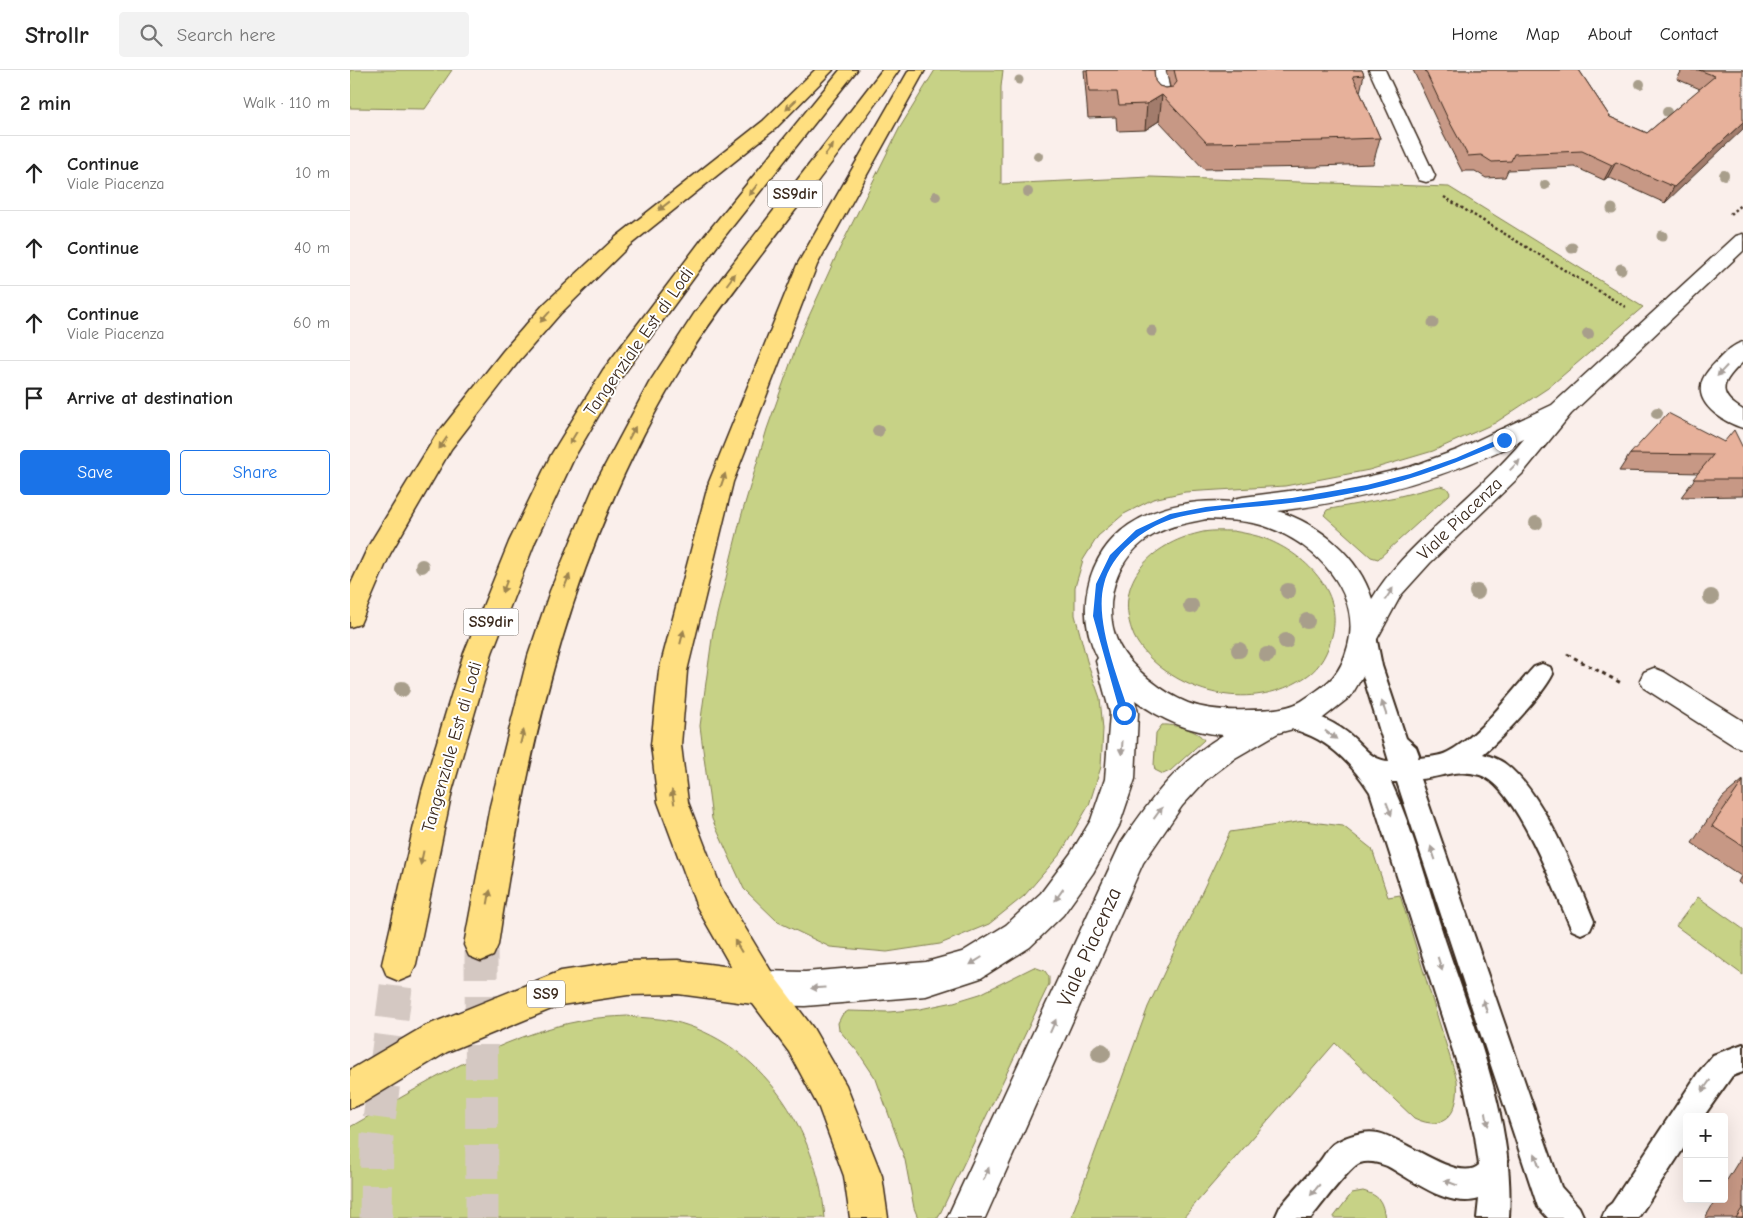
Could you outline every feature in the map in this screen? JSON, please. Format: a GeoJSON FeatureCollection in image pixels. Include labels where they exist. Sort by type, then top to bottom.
{"type":"FeatureCollection","features":[{"type":"Feature","properties":{"kind":"main road"},"geometry":{"type":"LineString","coordinates":[[350,616],[378,552],[443,442],[511,356],[552,309],[623,241],[769,125],[825,70]]}},
{"type":"Feature","properties":{"kind":"main road","name":"Tangenziale Est di Lodi"},"geometry":{"type":"LineString","coordinates":[[399,964],[437,791],[478,654],[522,542],[563,455],[611,375],[713,238],[849,70]]}},
{"type":"Feature","properties":{"kind":"main road","name":"SS9dir"},"geometry":{"type":"LineString","coordinates":[[481,944],[503,818],[540,664],[562,592],[592,517],[620,455],[672,361],[891,70]]}},
{"type":"Feature","properties":{"kind":"main road"},"geometry":{"type":"LineString","coordinates":[[869,1218],[863,1176],[833,1098],[801,1040],[762,988],[708,896],[673,802],[666,745],[673,671],[722,482],[807,265],[917,70]]}},
{"type":"Feature","properties":{"kind":"main road","name":"SS9"},"geometry":{"type":"LineString","coordinates":[[350,1090],[435,1039],[561,988],[628,978],[678,977],[762,988]]}},
{"type":"Feature","properties":{"kind":"street"},"geometry":{"type":"LineString","coordinates":[[1158,70],[1164,107]]}},
{"type":"Feature","properties":{"kind":"street"},"geometry":{"type":"LineString","coordinates":[[1377,70],[1426,176]]}},
{"type":"Feature","properties":{"kind":"street","name":"Viale Piacenza"},"geometry":{"type":"LineString","coordinates":[[1365,636],[1392,588],[1421,556],[1513,468],[1537,442],[1563,408],[1743,240]]}},
{"type":"Feature","properties":{"kind":"street"},"geometry":{"type":"LineString","coordinates":[[1743,349],[1714,379],[1712,387],[1715,397],[1722,407],[1743,420]]}},
{"type":"Feature","properties":{"kind":"street","name":"Viale Piacenza"},"geometry":{"type":"LineString","coordinates":[[1206,510],[1292,500],[1367,488],[1412,476],[1504,440],[1563,408]]}},
{"type":"Feature","properties":{"kind":"street"},"geometry":{"type":"LineString","coordinates":[[762,988],[805,989],[926,979],[969,966],[1018,936],[1052,904],[1082,863],[1104,826],[1120,779],[1124,713],[1097,616],[1100,584],[1114,555],[1138,532],[1170,517],[1206,510],[1248,512],[1288,525],[1323,546],[1349,576],[1364,610],[1365,636],[1358,662],[1344,684],[1312,710],[1278,721],[1220,724],[1173,710],[1134,684],[1107,650]]}},
{"type":"Feature","properties":{"kind":"street"},"geometry":{"type":"LineString","coordinates":[[1654,680],[1743,736]]}},
{"type":"Feature","properties":{"kind":"street","name":"Viale Piacenza"},"geometry":{"type":"LineString","coordinates":[[966,1218],[1132,853],[1160,810],[1188,778],[1231,745],[1278,721]]}},
{"type":"Feature","properties":{"kind":"lane"},"geometry":{"type":"LineString","coordinates":[[1365,636],[1370,666],[1396,744],[1557,1211]]}},
{"type":"Feature","properties":{"kind":"lane"},"geometry":{"type":"LineString","coordinates":[[1367,766],[1379,770],[1405,770],[1445,763],[1473,749],[1542,674]]}},
{"type":"Feature","properties":{"kind":"lane"},"geometry":{"type":"LineString","coordinates":[[1278,721],[1302,721],[1324,730],[1346,746],[1367,766],[1380,786],[1390,811],[1484,1104],[1493,1154],[1493,1218]]}},
{"type":"Feature","properties":{"kind":"lane"},"geometry":{"type":"LineString","coordinates":[[1396,744],[1407,755],[1418,762],[1475,762],[1495,770],[1511,785],[1530,812],[1581,921]]}},
{"type":"Feature","properties":{"kind":"lane"},"geometry":{"type":"LineString","coordinates":[[1618,1218],[1623,1214],[1708,1083],[1723,1065],[1743,1058]]}},
{"type":"Feature","properties":{"kind":"lane"},"geometry":{"type":"LineString","coordinates":[[1291,1218],[1345,1154],[1358,1148],[1374,1147],[1398,1154],[1446,1182],[1461,1187],[1477,1185],[1494,1172]]}},
{"type":"Feature","properties":{"kind":"path"},"geometry":{"type":"LineString","coordinates":[[1426,176],[1436,192],[1653,324]]}},
{"type":"Feature","properties":{"kind":"path"},"geometry":{"type":"LineString","coordinates":[[1542,674],[1567,654],[1630,688],[1654,680]]}},
{"type":"Feature","properties":{"kind":"green space"},"geometry":{"type":"Polygon","coordinates":[[[350,70],[452,70],[425,109],[350,108],[350,70]]]}},
{"type":"Feature","properties":{"kind":"green space"},"geometry":{"type":"Polygon","coordinates":[[[935,70],[1003,70],[1001,87],[1001,184],[1150,177],[1449,187],[1643,307],[1548,388],[1495,423],[1433,451],[1369,470],[1285,486],[1185,492],[1153,499],[1124,514],[1098,536],[1083,560],[1075,587],[1075,615],[1087,661],[1100,698],[1103,729],[1101,767],[1089,805],[1061,853],[1024,896],[989,924],[940,944],[887,952],[830,947],[778,922],[744,889],[712,819],[700,726],[713,631],[741,517],[767,429],[800,336],[838,252],[899,129],[935,70]]]}},
{"type":"Feature","properties":{"kind":"green space"},"geometry":{"type":"Polygon","coordinates":[[[1440,486],[1447,488],[1450,493],[1449,495],[1378,559],[1371,557],[1324,515],[1330,509],[1396,497],[1440,486]]]}},
{"type":"Feature","properties":{"kind":"green space"},"geometry":{"type":"Polygon","coordinates":[[[1211,531],[1233,531],[1266,539],[1294,554],[1318,576],[1332,604],[1334,620],[1332,636],[1320,663],[1307,676],[1289,686],[1271,692],[1232,695],[1194,686],[1155,663],[1140,646],[1132,631],[1128,613],[1128,596],[1133,580],[1152,555],[1182,538],[1211,531]]]}},
{"type":"Feature","properties":{"kind":"green space"},"geometry":{"type":"Polygon","coordinates":[[[1162,725],[1185,728],[1197,733],[1204,740],[1170,771],[1163,774],[1155,770],[1154,765],[1156,733],[1162,725]]]}},
{"type":"Feature","properties":{"kind":"green space"},"geometry":{"type":"Polygon","coordinates":[[[1304,821],[1343,826],[1372,849],[1388,897],[1400,895],[1457,1080],[1456,1101],[1449,1116],[1443,1121],[1435,1123],[1414,1118],[1335,1043],[1183,1218],[1071,1218],[1148,1007],[1230,832],[1304,821]]]}},
{"type":"Feature","properties":{"kind":"green space"},"geometry":{"type":"Polygon","coordinates":[[[1698,897],[1743,929],[1743,975],[1676,926],[1698,897]]]}},
{"type":"Feature","properties":{"kind":"green space"},"geometry":{"type":"Polygon","coordinates":[[[1034,967],[1045,971],[1049,977],[1049,984],[938,1218],[918,1218],[914,1208],[905,1160],[876,1079],[858,1052],[839,1030],[838,1023],[842,1015],[848,1011],[889,1012],[920,1009],[954,1002],[980,994],[1034,967]]]}},
{"type":"Feature","properties":{"kind":"green space"},"geometry":{"type":"Polygon","coordinates":[[[627,1016],[672,1021],[704,1032],[733,1048],[758,1070],[779,1095],[797,1123],[810,1153],[820,1185],[825,1218],[350,1218],[350,1127],[463,1063],[492,1049],[553,1027],[585,1020],[627,1016]]]}},
{"type":"Feature","properties":{"kind":"green space"},"geometry":{"type":"Polygon","coordinates":[[[1363,1191],[1377,1197],[1383,1207],[1385,1218],[1333,1218],[1352,1193],[1363,1191]]]}},
{"type":"Feature","properties":{"kind":"building"},"geometry":{"type":"Polygon","coordinates":[[[1087,70],[1154,70],[1155,81],[1159,86],[1166,88],[1173,87],[1177,82],[1174,70],[1362,70],[1364,75],[1353,76],[1380,138],[1207,143],[1162,95],[1147,104],[1119,105],[1117,92],[1089,92],[1087,70]]]}},
{"type":"Feature","properties":{"kind":"building"},"geometry":{"type":"Polygon","coordinates":[[[1425,70],[1579,70],[1610,117],[1647,133],[1715,76],[1699,70],[1743,70],[1743,122],[1674,187],[1616,162],[1612,165],[1582,151],[1514,154],[1511,161],[1492,162],[1481,155],[1468,156],[1425,70]]]}},
{"type":"Feature","properties":{"kind":"building"},"geometry":{"type":"Polygon","coordinates":[[[1668,413],[1724,442],[1734,430],[1743,448],[1743,479],[1693,479],[1713,455],[1630,454],[1668,413]]]}},
{"type":"Feature","properties":{"kind":"building"},"geometry":{"type":"Polygon","coordinates":[[[1743,781],[1743,846],[1712,826],[1743,781]]]}},
{"type":"Feature","properties":{"kind":"building"},"geometry":{"type":"Polygon","coordinates":[[[1743,1207],[1743,1218],[1736,1218],[1743,1207]]]}},
{"type":"Feature","properties":{"kind":"tunnel"},"geometry":{"type":"LineString","coordinates":[[481,945],[482,1218]]}},
{"type":"Feature","properties":{"kind":"tunnel"},"geometry":{"type":"LineString","coordinates":[[376,1218],[377,1136],[399,964]]}},
{"type":"Feature","properties":{"kind":"route"},"geometry":{"type":"LineString","coordinates":[[1124,713],[1097,616],[1100,584],[1114,555],[1138,532],[1170,517],[1206,510],[1292,500],[1367,488],[1412,476],[1504,440]]}}]}
